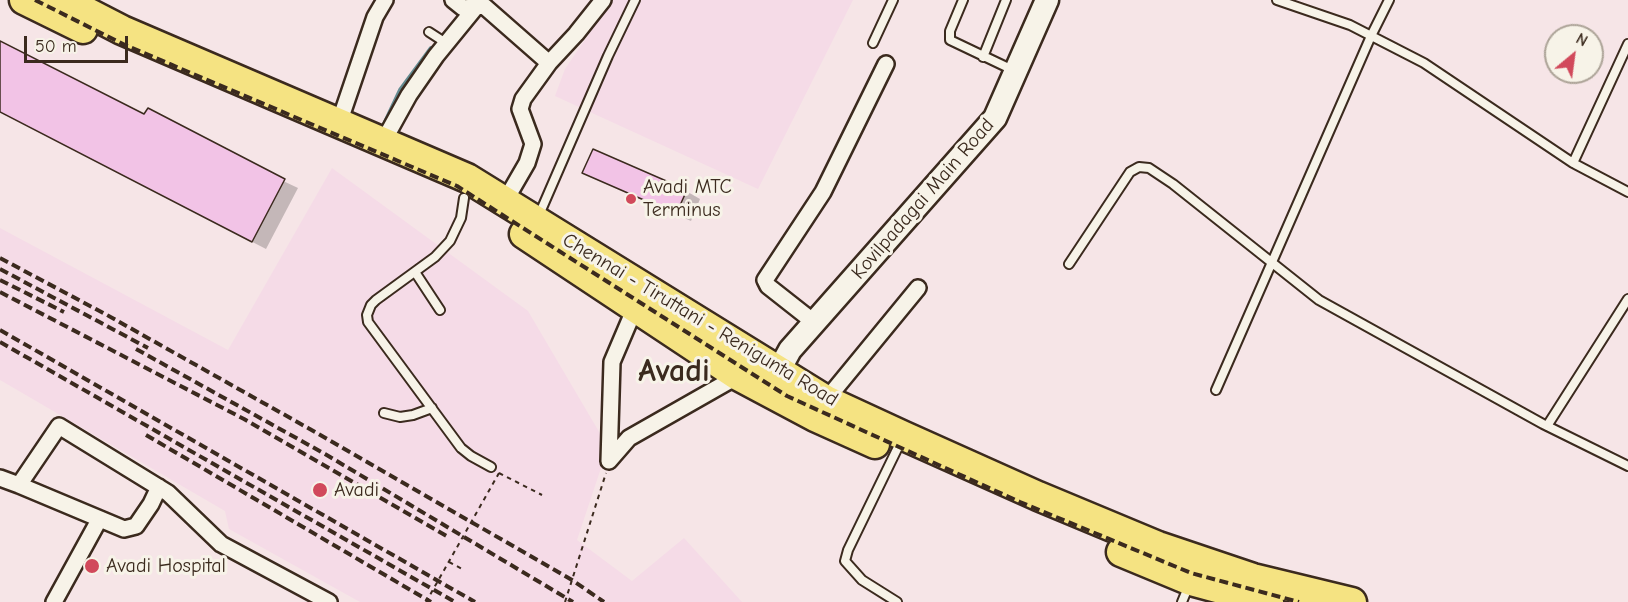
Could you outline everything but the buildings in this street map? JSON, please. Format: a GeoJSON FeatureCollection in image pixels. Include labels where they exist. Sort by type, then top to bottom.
{"type":"FeatureCollection","features":[{"type":"Feature","properties":{"kind":"highway","name":"Chennai - Tiruttani - Renigunta Road"},"geometry":{"type":"LineString","coordinates":[[25,0],[120,47],[533,228],[779,371],[820,409],[900,445],[1038,496],[1158,546],[1253,578],[1352,602]]}},
{"type":"Feature","properties":{"kind":"highway","name":"Chennai - Tiruttani - Renigunta Road"},"geometry":{"type":"LineString","coordinates":[[64,0],[122,30],[467,178],[505,201],[533,228],[635,308],[738,376],[779,371]]}},
{"type":"Feature","properties":{"kind":"highway","name":"Chennai - Tiruttani - Renigunta Road"},"geometry":{"type":"LineString","coordinates":[[900,445],[1017,508],[1186,591],[1269,602]]}},
{"type":"Feature","properties":{"kind":"main road","name":"Kovilpadagai Main Road"},"geometry":{"type":"LineString","coordinates":[[779,371],[814,323],[994,118],[1047,0]]}},
{"type":"Feature","properties":{"kind":"street"},"geometry":{"type":"LineString","coordinates":[[339,123],[375,17],[385,0]]}},
{"type":"Feature","properties":{"kind":"street"},"geometry":{"type":"LineString","coordinates":[[453,0],[463,8],[479,4]]}},
{"type":"Feature","properties":{"kind":"street"},"geometry":{"type":"LineString","coordinates":[[505,201],[527,163],[533,144],[520,109],[523,99],[598,2]]}},
{"type":"Feature","properties":{"kind":"street"},"geometry":{"type":"LineString","coordinates":[[383,142],[409,95],[446,43],[479,4]]}},
{"type":"Feature","properties":{"kind":"street"},"geometry":{"type":"LineString","coordinates":[[479,4],[549,63]]}},
{"type":"Feature","properties":{"kind":"street"},"geometry":{"type":"LineString","coordinates":[[814,323],[768,286],[765,280],[823,192],[886,64]]}},
{"type":"Feature","properties":{"kind":"street"},"geometry":{"type":"LineString","coordinates":[[820,409],[918,288]]}},
{"type":"Feature","properties":{"kind":"street"},"geometry":{"type":"LineString","coordinates":[[609,461],[612,362],[635,308]]}},
{"type":"Feature","properties":{"kind":"street"},"geometry":{"type":"LineString","coordinates":[[609,461],[629,438],[738,376]]}},
{"type":"Feature","properties":{"kind":"street"},"geometry":{"type":"LineString","coordinates":[[19,485],[58,426],[168,493],[221,544],[329,602]]}},
{"type":"Feature","properties":{"kind":"street"},"geometry":{"type":"LineString","coordinates":[[0,478],[124,529],[136,526],[159,487]]}},
{"type":"Feature","properties":{"kind":"street"},"geometry":{"type":"LineString","coordinates":[[54,602],[99,520]]}},
{"type":"Feature","properties":{"kind":"lane"},"geometry":{"type":"LineString","coordinates":[[533,228],[635,0]]}},
{"type":"Feature","properties":{"kind":"lane"},"geometry":{"type":"LineString","coordinates":[[873,43],[893,0]]}},
{"type":"Feature","properties":{"kind":"lane"},"geometry":{"type":"LineString","coordinates":[[963,0],[950,31],[950,40],[1015,71]]}},
{"type":"Feature","properties":{"kind":"lane"},"geometry":{"type":"LineString","coordinates":[[983,57],[1006,0]]}},
{"type":"Feature","properties":{"kind":"lane"},"geometry":{"type":"LineString","coordinates":[[1277,0],[1350,26],[1424,63],[1574,163],[1628,192]]}},
{"type":"Feature","properties":{"kind":"lane"},"geometry":{"type":"LineString","coordinates":[[1216,390],[1371,36],[1389,0]]}},
{"type":"Feature","properties":{"kind":"lane"},"geometry":{"type":"LineString","coordinates":[[429,32],[446,43]]}},
{"type":"Feature","properties":{"kind":"lane"},"geometry":{"type":"LineString","coordinates":[[1574,163],[1628,44]]}},
{"type":"Feature","properties":{"kind":"lane"},"geometry":{"type":"LineString","coordinates":[[1069,264],[1130,172],[1139,167],[1149,168],[1173,184],[1319,300],[1547,426],[1628,466]]}},
{"type":"Feature","properties":{"kind":"lane"},"geometry":{"type":"LineString","coordinates":[[464,198],[461,218],[450,241],[435,257],[371,305],[367,315],[368,322],[461,448],[491,467]]}},
{"type":"Feature","properties":{"kind":"lane"},"geometry":{"type":"LineString","coordinates":[[415,272],[440,310]]}},
{"type":"Feature","properties":{"kind":"lane"},"geometry":{"type":"LineString","coordinates":[[1547,426],[1628,299]]}},
{"type":"Feature","properties":{"kind":"lane"},"geometry":{"type":"LineString","coordinates":[[384,413],[400,417],[432,408]]}},
{"type":"Feature","properties":{"kind":"lane"},"geometry":{"type":"LineString","coordinates":[[897,602],[862,580],[845,561],[848,550],[900,445]]}},
{"type":"Feature","properties":{"kind":"path"},"geometry":{"type":"LineString","coordinates":[[564,602],[609,461]]}},
{"type":"Feature","properties":{"kind":"path"},"geometry":{"type":"LineString","coordinates":[[426,602],[499,473],[542,495]]}},
{"type":"Feature","properties":{"kind":"path"},"geometry":{"type":"LineString","coordinates":[[449,562],[464,570]]}},
{"type":"Feature","properties":{"kind":"shaded area"},"geometry":{"type":"Polygon","coordinates":[[[612,0],[853,0],[758,189],[555,96],[565,69],[612,0]]]}},
{"type":"Feature","properties":{"kind":"shaded area"},"geometry":{"type":"Polygon","coordinates":[[[332,168],[528,311],[608,447],[577,540],[632,581],[684,538],[742,602],[360,602],[229,529],[225,511],[0,380],[0,228],[228,350],[332,168]]]}},
{"type":"Feature","properties":{"kind":"waterway"},"geometry":{"type":"LineString","coordinates":[[384,124],[400,90],[431,48]]}},
{"type":"Feature","properties":{"kind":"railway"},"geometry":{"type":"LineString","coordinates":[[35,0],[125,45],[457,186],[787,396],[1020,502],[1191,573],[1299,602]]}},
{"type":"Feature","properties":{"kind":"railway"},"geometry":{"type":"LineString","coordinates":[[0,258],[107,315],[308,428],[572,580],[604,602]]}},
{"type":"Feature","properties":{"kind":"railway"},"geometry":{"type":"LineString","coordinates":[[0,269],[148,348]]}},
{"type":"Feature","properties":{"kind":"railway"},"geometry":{"type":"LineString","coordinates":[[0,280],[64,312]]}},
{"type":"Feature","properties":{"kind":"railway"},"geometry":{"type":"LineString","coordinates":[[0,292],[244,419],[450,538]]}},
{"type":"Feature","properties":{"kind":"railway"},"geometry":{"type":"LineString","coordinates":[[0,330],[475,602]]}},
{"type":"Feature","properties":{"kind":"railway"},"geometry":{"type":"LineString","coordinates":[[0,342],[455,602]]}},
{"type":"Feature","properties":{"kind":"railway"},"geometry":{"type":"LineString","coordinates":[[136,349],[325,454],[573,602]]}},
{"type":"Feature","properties":{"kind":"railway"},"geometry":{"type":"LineString","coordinates":[[146,435],[431,602]]}},
{"type":"Feature","properties":{"kind":"place","name":"Avadi MTC Terminus"},"geometry":{"type":"Point","coordinates":[631,199]}},
{"type":"Feature","properties":{"kind":"place","name":"Avadi"},"geometry":{"type":"Point","coordinates":[320,490]}},
{"type":"Feature","properties":{"kind":"place","name":"Avadi Hospital"},"geometry":{"type":"Point","coordinates":[92,566]}},
{"type":"Feature","properties":{"kind":"district","name":"Avadi"},"geometry":{"type":"Point","coordinates":[674,372]}}]}
